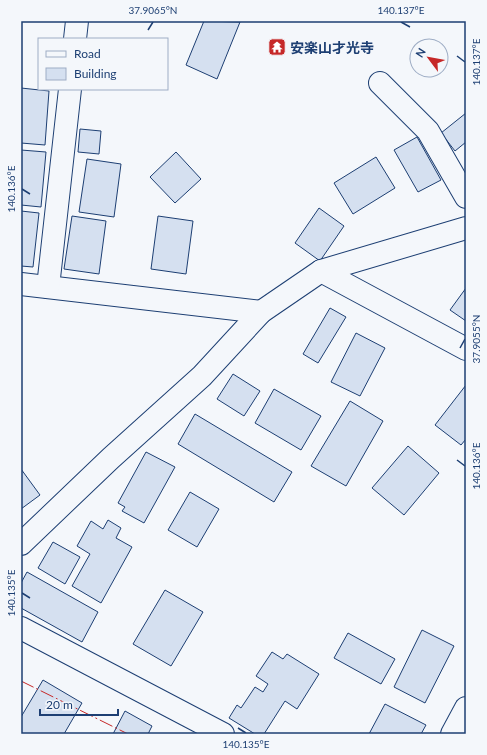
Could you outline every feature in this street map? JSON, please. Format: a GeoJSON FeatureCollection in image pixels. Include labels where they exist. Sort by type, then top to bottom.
{"type":"FeatureCollection","features":[{"type":"Feature","properties":{"kind":"street"},"geometry":{"type":"LineString","coordinates":[[76,38],[78,21]]}},
{"type":"Feature","properties":{"kind":"street"},"geometry":{"type":"LineString","coordinates":[[380,83],[428,131],[466,197]]}},
{"type":"Feature","properties":{"kind":"street"},"geometry":{"type":"LineString","coordinates":[[48,287],[70,90]]}},
{"type":"Feature","properties":{"kind":"street"},"geometry":{"type":"LineString","coordinates":[[21,544],[111,458],[202,376],[261,312],[321,271],[466,228]]}},
{"type":"Feature","properties":{"kind":"street"},"geometry":{"type":"LineString","coordinates":[[321,271],[466,349]]}},
{"type":"Feature","properties":{"kind":"street"},"geometry":{"type":"LineString","coordinates":[[21,284],[261,312]]}},
{"type":"Feature","properties":{"kind":"street"},"geometry":{"type":"LineString","coordinates":[[21,628],[223,734]]}},
{"type":"Feature","properties":{"kind":"street"},"geometry":{"type":"LineString","coordinates":[[452,734],[466,708]]}},
{"type":"Feature","properties":{"kind":"building"},"geometry":{"type":"Polygon","coordinates":[[[204,21],[240,22],[217,79],[186,65],[204,21]]]}},
{"type":"Feature","properties":{"kind":"building"},"geometry":{"type":"Polygon","coordinates":[[[21,88],[49,91],[45,145],[21,143],[21,88]]]}},
{"type":"Feature","properties":{"kind":"building"},"geometry":{"type":"Polygon","coordinates":[[[466,113],[466,142],[455,151],[441,133],[466,113]]]}},
{"type":"Feature","properties":{"kind":"building"},"geometry":{"type":"Polygon","coordinates":[[[80,129],[101,131],[99,154],[78,152],[80,129]]]}},
{"type":"Feature","properties":{"kind":"building"},"geometry":{"type":"Polygon","coordinates":[[[417,137],[441,180],[418,192],[394,150],[417,137]]]}},
{"type":"Feature","properties":{"kind":"building"},"geometry":{"type":"Polygon","coordinates":[[[21,150],[46,152],[41,207],[21,205],[21,150]]]}},
{"type":"Feature","properties":{"kind":"building"},"geometry":{"type":"Polygon","coordinates":[[[176,152],[201,179],[175,203],[150,177],[176,152]]]}},
{"type":"Feature","properties":{"kind":"building"},"geometry":{"type":"Polygon","coordinates":[[[376,157],[395,188],[353,214],[334,183],[376,157]]]}},
{"type":"Feature","properties":{"kind":"building"},"geometry":{"type":"Polygon","coordinates":[[[87,159],[121,164],[114,217],[79,212],[87,159]]]}},
{"type":"Feature","properties":{"kind":"building"},"geometry":{"type":"Polygon","coordinates":[[[319,208],[344,226],[320,261],[295,243],[319,208]]]}},
{"type":"Feature","properties":{"kind":"building"},"geometry":{"type":"Polygon","coordinates":[[[21,211],[39,213],[33,267],[21,266],[21,211]]]}},
{"type":"Feature","properties":{"kind":"building"},"geometry":{"type":"Polygon","coordinates":[[[72,216],[106,221],[99,274],[64,269],[72,216]]]}},
{"type":"Feature","properties":{"kind":"building"},"geometry":{"type":"Polygon","coordinates":[[[158,216],[193,221],[186,274],[151,269],[158,216]]]}},
{"type":"Feature","properties":{"kind":"building"},"geometry":{"type":"Polygon","coordinates":[[[466,288],[466,321],[450,310],[466,288]]]}},
{"type":"Feature","properties":{"kind":"building"},"geometry":{"type":"Polygon","coordinates":[[[330,308],[346,317],[318,363],[303,354],[330,308]]]}},
{"type":"Feature","properties":{"kind":"building"},"geometry":{"type":"Polygon","coordinates":[[[356,333],[385,348],[360,396],[331,382],[356,333]]]}},
{"type":"Feature","properties":{"kind":"building"},"geometry":{"type":"Polygon","coordinates":[[[233,374],[260,391],[244,416],[217,399],[233,374]]]}},
{"type":"Feature","properties":{"kind":"building"},"geometry":{"type":"Polygon","coordinates":[[[466,385],[466,439],[461,445],[435,425],[466,385]]]}},
{"type":"Feature","properties":{"kind":"building"},"geometry":{"type":"Polygon","coordinates":[[[274,389],[321,416],[301,450],[255,423],[274,389]]]}},
{"type":"Feature","properties":{"kind":"building"},"geometry":{"type":"Polygon","coordinates":[[[350,401],[383,421],[346,486],[311,466],[350,401]]]}},
{"type":"Feature","properties":{"kind":"building"},"geometry":{"type":"Polygon","coordinates":[[[195,414],[292,472],[274,502],[178,444],[195,414]]]}},
{"type":"Feature","properties":{"kind":"building"},"geometry":{"type":"Polygon","coordinates":[[[408,446],[439,473],[404,515],[372,488],[408,446]]]}},
{"type":"Feature","properties":{"kind":"building"},"geometry":{"type":"Polygon","coordinates":[[[146,452],[175,467],[144,523],[122,511],[125,507],[118,503],[146,452]]]}},
{"type":"Feature","properties":{"kind":"building"},"geometry":{"type":"Polygon","coordinates":[[[21,469],[40,495],[21,509],[21,469]]]}},
{"type":"Feature","properties":{"kind":"building"},"geometry":{"type":"Polygon","coordinates":[[[190,492],[219,509],[197,547],[168,530],[190,492]]]}},
{"type":"Feature","properties":{"kind":"building"},"geometry":{"type":"Polygon","coordinates":[[[108,520],[121,528],[116,538],[132,547],[101,603],[72,586],[90,554],[77,546],[91,521],[103,529],[108,520]]]}},
{"type":"Feature","properties":{"kind":"building"},"geometry":{"type":"Polygon","coordinates":[[[53,542],[80,557],[65,584],[38,568],[53,542]]]}},
{"type":"Feature","properties":{"kind":"building"},"geometry":{"type":"Polygon","coordinates":[[[27,572],[98,612],[82,642],[21,608],[21,583],[27,572]]]}},
{"type":"Feature","properties":{"kind":"building"},"geometry":{"type":"Polygon","coordinates":[[[165,590],[203,612],[171,666],[133,644],[165,590]]]}},
{"type":"Feature","properties":{"kind":"building"},"geometry":{"type":"Polygon","coordinates":[[[422,630],[454,646],[425,703],[394,687],[422,630]]]}},
{"type":"Feature","properties":{"kind":"building"},"geometry":{"type":"Polygon","coordinates":[[[348,633],[395,659],[381,684],[334,658],[348,633]]]}},
{"type":"Feature","properties":{"kind":"building"},"geometry":{"type":"Polygon","coordinates":[[[272,652],[283,659],[287,654],[319,674],[297,709],[285,701],[264,734],[255,734],[229,718],[237,705],[241,708],[255,687],[263,692],[268,684],[256,676],[272,652]]]}},
{"type":"Feature","properties":{"kind":"building"},"geometry":{"type":"Polygon","coordinates":[[[43,680],[82,703],[64,734],[21,734],[21,717],[43,680]]]}},
{"type":"Feature","properties":{"kind":"building"},"geometry":{"type":"Polygon","coordinates":[[[385,704],[426,725],[421,734],[369,734],[385,704]]]}},
{"type":"Feature","properties":{"kind":"building"},"geometry":{"type":"Polygon","coordinates":[[[125,711],[152,726],[148,734],[113,734],[125,711]]]}},
{"type":"Feature","properties":{"kind":"power"},"geometry":{"type":"LineString","coordinates":[[21,681],[128,734]]}},
{"type":"Feature","properties":{"kind":"place","name":"安楽山才光寺"},"geometry":{"type":"Point","coordinates":[277,47]}}]}
